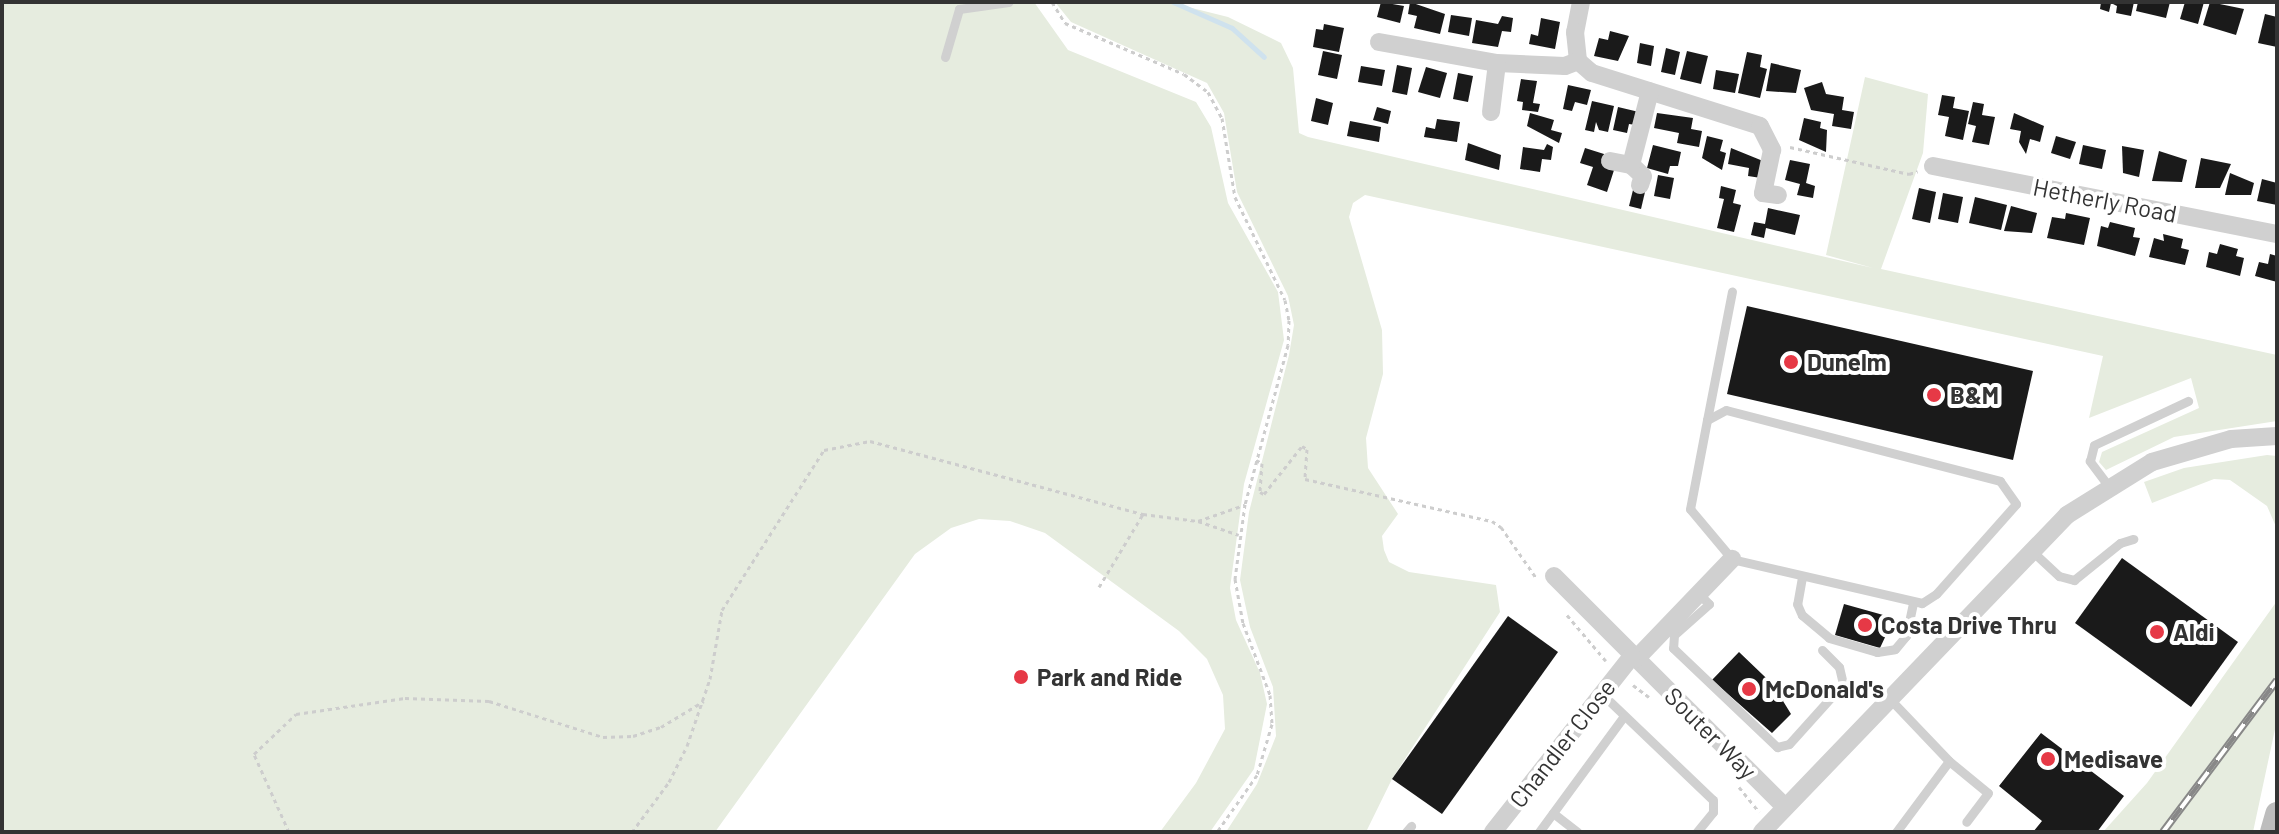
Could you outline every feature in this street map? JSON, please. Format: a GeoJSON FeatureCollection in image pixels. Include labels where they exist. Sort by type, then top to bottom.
{"type":"FeatureCollection","features":[{"type":"Feature","properties":{"kind":"main road"},"geometry":{"type":"LineString","coordinates":[[2272,832],[2277,814]]}},
{"type":"Feature","properties":{"kind":"street"},"geometry":{"type":"LineString","coordinates":[[1581,2],[1575,32],[1578,61],[1592,73],[1760,126],[1772,150],[1763,193],[1778,195]]}},
{"type":"Feature","properties":{"kind":"street"},"geometry":{"type":"LineString","coordinates":[[1379,42],[1497,63],[1565,66],[1578,61]]}},
{"type":"Feature","properties":{"kind":"street"},"geometry":{"type":"LineString","coordinates":[[1491,112],[1497,63]]}},
{"type":"Feature","properties":{"kind":"street"},"geometry":{"type":"LineString","coordinates":[[1631,165],[1650,91]]}},
{"type":"Feature","properties":{"kind":"street"},"geometry":{"type":"LineString","coordinates":[[1610,161],[1631,165],[1643,176],[1640,185]]}},
{"type":"Feature","properties":{"kind":"street","name":"Hetherly Road"},"geometry":{"type":"LineString","coordinates":[[1933,166],[2277,234]]}},
{"type":"Feature","properties":{"kind":"street"},"geometry":{"type":"LineString","coordinates":[[1765,828],[1888,697],[2067,515],[2152,462],[2231,439],[2277,436]]}},
{"type":"Feature","properties":{"kind":"street"},"geometry":{"type":"LineString","coordinates":[[1634,658],[1704,599],[1732,559]]}},
{"type":"Feature","properties":{"kind":"street","name":"Souter Way"},"geometry":{"type":"LineString","coordinates":[[1547,580],[1634,658],[1785,807]]}},
{"type":"Feature","properties":{"kind":"street","name":"Chandler Close"},"geometry":{"type":"LineString","coordinates":[[1493,832],[1600,692],[1634,658]]}},
{"type":"Feature","properties":{"kind":"lane"},"geometry":{"type":"LineString","coordinates":[[945,57],[959,9],[967,4],[1009,2]]}},
{"type":"Feature","properties":{"kind":"lane"},"geometry":{"type":"LineString","coordinates":[[1707,420],[1726,410],[2007,487],[2016,504],[1936,594],[1913,604],[1732,559],[1690,509],[1707,420],[1732,291]]}},
{"type":"Feature","properties":{"kind":"lane"},"geometry":{"type":"LineString","coordinates":[[2110,488],[2090,461],[2094,445],[2188,401]]}},
{"type":"Feature","properties":{"kind":"lane"},"geometry":{"type":"LineString","coordinates":[[2032,551],[2059,576],[2074,580],[2120,543],[2133,539]]}},
{"type":"Feature","properties":{"kind":"lane"},"geometry":{"type":"LineString","coordinates":[[1802,577],[1797,604],[1802,615],[1829,638],[1877,652],[1895,649],[1906,636],[1913,604]]}},
{"type":"Feature","properties":{"kind":"lane"},"geometry":{"type":"LineString","coordinates":[[1704,599],[1674,635],[1673,648],[1774,745],[1786,746],[1837,693],[1842,672],[1822,650]]}},
{"type":"Feature","properties":{"kind":"lane"},"geometry":{"type":"LineString","coordinates":[[1600,692],[1713,800],[1713,812],[1697,832]]}},
{"type":"Feature","properties":{"kind":"lane"},"geometry":{"type":"LineString","coordinates":[[1888,697],[1949,761],[1988,793],[1966,822]]}},
{"type":"Feature","properties":{"kind":"lane"},"geometry":{"type":"LineString","coordinates":[[1539,832],[1624,716]]}},
{"type":"Feature","properties":{"kind":"lane"},"geometry":{"type":"LineString","coordinates":[[1896,832],[1949,761]]}},
{"type":"Feature","properties":{"kind":"lane"},"geometry":{"type":"LineString","coordinates":[[1553,813],[1577,832]]}},
{"type":"Feature","properties":{"kind":"path"},"geometry":{"type":"LineString","coordinates":[[1052,2],[1065,23],[1197,81],[1216,104],[1235,197],[1285,300],[1289,320],[1288,345],[1245,504],[1235,579],[1243,623],[1267,681],[1272,724],[1257,775],[1217,832]]}},
{"type":"Feature","properties":{"kind":"path"},"geometry":{"type":"LineString","coordinates":[[1760,126],[1794,150],[1909,174],[1933,166]]}},
{"type":"Feature","properties":{"kind":"path"},"geometry":{"type":"LineString","coordinates":[[632,832],[669,782],[704,701],[722,610],[824,450],[870,441],[1143,514],[1198,521],[1240,536]]}},
{"type":"Feature","properties":{"kind":"path"},"geometry":{"type":"LineString","coordinates":[[1256,460],[1262,463],[1260,492],[1264,494],[1302,446],[1307,449],[1305,479],[1492,521],[1547,580]]}},
{"type":"Feature","properties":{"kind":"path"},"geometry":{"type":"LineString","coordinates":[[1198,521],[1245,504]]}},
{"type":"Feature","properties":{"kind":"path"},"geometry":{"type":"LineString","coordinates":[[1099,587],[1143,514]]}},
{"type":"Feature","properties":{"kind":"path"},"geometry":{"type":"LineString","coordinates":[[1558,605],[1616,673],[1658,704]]}},
{"type":"Feature","properties":{"kind":"path"},"geometry":{"type":"LineString","coordinates":[[289,832],[254,754],[296,714],[405,698],[489,701],[603,737],[633,736],[661,727],[704,701]]}},
{"type":"Feature","properties":{"kind":"path"},"geometry":{"type":"LineString","coordinates":[[1733,780],[1765,828]]}},
{"type":"Feature","properties":{"kind":"shaded area"},"geometry":{"type":"Polygon","coordinates":[[[2,2],[1034,2],[1068,50],[1196,102],[1211,127],[1228,203],[1278,292],[1284,340],[1244,484],[1230,588],[1236,620],[1260,673],[1267,704],[1254,769],[1210,832],[1160,832],[1196,783],[1225,729],[1223,695],[1207,659],[1179,631],[1045,533],[1010,521],[979,519],[951,528],[915,554],[715,832],[2,832],[2,2]]]}},
{"type":"Feature","properties":{"kind":"shaded area"},"geometry":{"type":"Polygon","coordinates":[[[1055,2],[1168,2],[1228,17],[1281,43],[1293,68],[1299,133],[1308,137],[1873,268],[1826,255],[1865,77],[1928,94],[1923,153],[1881,269],[2277,355],[2277,421],[2174,437],[2106,470],[2099,462],[2102,452],[2199,408],[2191,378],[2089,418],[2103,356],[1365,195],[1353,203],[1349,217],[1382,330],[1383,374],[1366,438],[1368,468],[1398,514],[1382,536],[1384,550],[1389,562],[1409,572],[1496,585],[1500,612],[1392,779],[1366,832],[1226,832],[1257,784],[1276,736],[1273,687],[1250,627],[1240,580],[1249,512],[1294,325],[1288,296],[1237,192],[1224,113],[1207,83],[1071,22],[1055,2]]]}},
{"type":"Feature","properties":{"kind":"shaded area"},"geometry":{"type":"Polygon","coordinates":[[[2277,456],[2277,529],[2267,506],[2230,480],[2214,479],[2152,503],[2144,482],[2184,468],[2277,456]]]}},
{"type":"Feature","properties":{"kind":"shaded area"},"geometry":{"type":"Polygon","coordinates":[[[2277,601],[2277,720],[2253,832],[2103,832],[2147,783],[2277,601]]]}},
{"type":"Feature","properties":{"kind":"building"},"geometry":{"type":"Polygon","coordinates":[[[1381,2],[1404,6],[1400,23],[1377,17],[1381,2]]]}},
{"type":"Feature","properties":{"kind":"building"},"geometry":{"type":"Polygon","coordinates":[[[1410,2],[1445,14],[1440,34],[1414,28],[1417,16],[1408,14],[1410,2]]]}},
{"type":"Feature","properties":{"kind":"building"},"geometry":{"type":"Polygon","coordinates":[[[2101,2],[2134,2],[2131,16],[2116,13],[2117,6],[2111,3],[2109,12],[2100,9],[2101,2]]]}},
{"type":"Feature","properties":{"kind":"building"},"geometry":{"type":"Polygon","coordinates":[[[2138,2],[2170,2],[2166,18],[2136,11],[2138,2]]]}},
{"type":"Feature","properties":{"kind":"building"},"geometry":{"type":"Polygon","coordinates":[[[2185,2],[2204,2],[2198,24],[2180,19],[2185,2]]]}},
{"type":"Feature","properties":{"kind":"building"},"geometry":{"type":"Polygon","coordinates":[[[2210,2],[2244,9],[2236,35],[2203,25],[2210,2]]]}},
{"type":"Feature","properties":{"kind":"building"},"geometry":{"type":"Polygon","coordinates":[[[2265,14],[2277,17],[2277,47],[2258,43],[2265,14]]]}},
{"type":"Feature","properties":{"kind":"building"},"geometry":{"type":"Polygon","coordinates":[[[1451,15],[1472,18],[1469,36],[1448,32],[1451,15]]]}},
{"type":"Feature","properties":{"kind":"building"},"geometry":{"type":"Polygon","coordinates":[[[1502,16],[1513,18],[1511,32],[1502,31],[1498,47],[1472,43],[1476,20],[1498,24],[1502,16]]]}},
{"type":"Feature","properties":{"kind":"building"},"geometry":{"type":"Polygon","coordinates":[[[1541,18],[1560,22],[1555,49],[1529,44],[1531,34],[1538,36],[1541,18]]]}},
{"type":"Feature","properties":{"kind":"building"},"geometry":{"type":"Polygon","coordinates":[[[1324,24],[1344,28],[1339,52],[1313,47],[1316,29],[1323,30],[1324,24]]]}},
{"type":"Feature","properties":{"kind":"building"},"geometry":{"type":"Polygon","coordinates":[[[1610,31],[1629,36],[1618,61],[1594,56],[1599,38],[1608,40],[1610,31]]]}},
{"type":"Feature","properties":{"kind":"building"},"geometry":{"type":"Polygon","coordinates":[[[1640,43],[1654,46],[1651,66],[1637,63],[1640,43]]]}},
{"type":"Feature","properties":{"kind":"building"},"geometry":{"type":"Polygon","coordinates":[[[1666,48],[1680,52],[1675,75],[1661,72],[1666,48]]]}},
{"type":"Feature","properties":{"kind":"building"},"geometry":{"type":"Polygon","coordinates":[[[1323,51],[1342,55],[1337,79],[1318,75],[1323,51]]]}},
{"type":"Feature","properties":{"kind":"building"},"geometry":{"type":"Polygon","coordinates":[[[1687,51],[1708,56],[1701,84],[1680,79],[1687,51]]]}},
{"type":"Feature","properties":{"kind":"building"},"geometry":{"type":"Polygon","coordinates":[[[1747,52],[1762,55],[1760,67],[1767,69],[1760,98],[1738,93],[1747,52]]]}},
{"type":"Feature","properties":{"kind":"building"},"geometry":{"type":"Polygon","coordinates":[[[1771,63],[1801,70],[1796,93],[1766,91],[1771,63]]]}},
{"type":"Feature","properties":{"kind":"building"},"geometry":{"type":"Polygon","coordinates":[[[1397,65],[1412,68],[1407,95],[1392,92],[1397,65]]]}},
{"type":"Feature","properties":{"kind":"building"},"geometry":{"type":"Polygon","coordinates":[[[1361,66],[1385,70],[1382,86],[1358,82],[1361,66]]]}},
{"type":"Feature","properties":{"kind":"building"},"geometry":{"type":"Polygon","coordinates":[[[1426,67],[1447,73],[1440,98],[1418,92],[1426,67]]]}},
{"type":"Feature","properties":{"kind":"building"},"geometry":{"type":"Polygon","coordinates":[[[1716,70],[1739,74],[1735,93],[1713,89],[1716,70]]]}},
{"type":"Feature","properties":{"kind":"building"},"geometry":{"type":"Polygon","coordinates":[[[1458,73],[1473,76],[1468,102],[1453,99],[1458,73]]]}},
{"type":"Feature","properties":{"kind":"building"},"geometry":{"type":"Polygon","coordinates":[[[1521,79],[1537,81],[1533,103],[1540,104],[1538,112],[1522,110],[1523,102],[1517,101],[1521,79]]]}},
{"type":"Feature","properties":{"kind":"building"},"geometry":{"type":"Polygon","coordinates":[[[1822,82],[1826,94],[1844,97],[1842,110],[1854,112],[1851,129],[1832,126],[1834,114],[1811,110],[1804,88],[1822,82]]]}},
{"type":"Feature","properties":{"kind":"building"},"geometry":{"type":"Polygon","coordinates":[[[1568,85],[1591,90],[1587,105],[1575,102],[1572,111],[1563,109],[1568,85]]]}},
{"type":"Feature","properties":{"kind":"building"},"geometry":{"type":"Polygon","coordinates":[[[1942,95],[1955,97],[1953,108],[1969,111],[1963,140],[1945,136],[1949,117],[1938,115],[1942,95]]]}},
{"type":"Feature","properties":{"kind":"building"},"geometry":{"type":"Polygon","coordinates":[[[1316,98],[1333,103],[1328,125],[1311,121],[1316,98]]]}},
{"type":"Feature","properties":{"kind":"building"},"geometry":{"type":"Polygon","coordinates":[[[1592,101],[1614,106],[1608,132],[1599,130],[1596,122],[1594,132],[1585,130],[1592,101]]]}},
{"type":"Feature","properties":{"kind":"building"},"geometry":{"type":"Polygon","coordinates":[[[1973,102],[1984,104],[1982,115],[1995,117],[1989,145],[1972,142],[1976,126],[1968,124],[1973,102]]]}},
{"type":"Feature","properties":{"kind":"building"},"geometry":{"type":"Polygon","coordinates":[[[1377,107],[1391,111],[1388,124],[1373,120],[1377,107]]]}},
{"type":"Feature","properties":{"kind":"building"},"geometry":{"type":"Polygon","coordinates":[[[1618,107],[1639,112],[1636,125],[1629,124],[1627,133],[1613,130],[1618,107]]]}},
{"type":"Feature","properties":{"kind":"building"},"geometry":{"type":"Polygon","coordinates":[[[1530,113],[1554,120],[1551,130],[1562,133],[1559,143],[1527,126],[1530,113]]]}},
{"type":"Feature","properties":{"kind":"building"},"geometry":{"type":"Polygon","coordinates":[[[1657,113],[1693,118],[1691,129],[1702,131],[1699,147],[1677,143],[1679,133],[1654,128],[1657,113]]]}},
{"type":"Feature","properties":{"kind":"building"},"geometry":{"type":"Polygon","coordinates":[[[2014,113],[2044,126],[2040,142],[2030,139],[2026,154],[2019,142],[2021,131],[2010,129],[2014,113]]]}},
{"type":"Feature","properties":{"kind":"building"},"geometry":{"type":"Polygon","coordinates":[[[1804,118],[1821,122],[1820,128],[1827,130],[1826,152],[1799,140],[1804,118]]]}},
{"type":"Feature","properties":{"kind":"building"},"geometry":{"type":"Polygon","coordinates":[[[1437,119],[1460,122],[1457,142],[1424,137],[1426,127],[1435,129],[1437,119]]]}},
{"type":"Feature","properties":{"kind":"building"},"geometry":{"type":"Polygon","coordinates":[[[1350,121],[1381,127],[1379,142],[1347,136],[1350,121]]]}},
{"type":"Feature","properties":{"kind":"building"},"geometry":{"type":"Polygon","coordinates":[[[1707,136],[1723,140],[1720,151],[1726,153],[1722,170],[1702,158],[1707,136]]]}},
{"type":"Feature","properties":{"kind":"building"},"geometry":{"type":"Polygon","coordinates":[[[2056,136],[2076,142],[2070,159],[2051,153],[2056,136]]]}},
{"type":"Feature","properties":{"kind":"building"},"geometry":{"type":"Polygon","coordinates":[[[1468,143],[1501,155],[1499,170],[1465,160],[1468,143]]]}},
{"type":"Feature","properties":{"kind":"building"},"geometry":{"type":"Polygon","coordinates":[[[1547,144],[1553,147],[1551,160],[1542,159],[1540,172],[1520,169],[1523,147],[1544,150],[1547,144]]]}},
{"type":"Feature","properties":{"kind":"building"},"geometry":{"type":"Polygon","coordinates":[[[1653,145],[1681,152],[1678,166],[1670,166],[1668,174],[1647,168],[1653,145]]]}},
{"type":"Feature","properties":{"kind":"building"},"geometry":{"type":"Polygon","coordinates":[[[2083,145],[2106,150],[2102,169],[2079,164],[2083,145]]]}},
{"type":"Feature","properties":{"kind":"building"},"geometry":{"type":"Polygon","coordinates":[[[2122,146],[2144,150],[2139,177],[2123,173],[2122,146]]]}},
{"type":"Feature","properties":{"kind":"building"},"geometry":{"type":"Polygon","coordinates":[[[1585,148],[1604,154],[1602,163],[1615,167],[1607,192],[1587,185],[1593,167],[1580,163],[1585,148]]]}},
{"type":"Feature","properties":{"kind":"building"},"geometry":{"type":"Polygon","coordinates":[[[1731,148],[1763,161],[1761,178],[1748,176],[1749,168],[1728,164],[1731,148]]]}},
{"type":"Feature","properties":{"kind":"building"},"geometry":{"type":"Polygon","coordinates":[[[2159,151],[2187,160],[2182,182],[2152,181],[2159,151]]]}},
{"type":"Feature","properties":{"kind":"building"},"geometry":{"type":"Polygon","coordinates":[[[2201,158],[2231,164],[2220,188],[2195,188],[2201,158]]]}},
{"type":"Feature","properties":{"kind":"building"},"geometry":{"type":"Polygon","coordinates":[[[1790,160],[1810,164],[1806,183],[1815,186],[1813,198],[1797,195],[1800,184],[1785,180],[1790,160]]]}},
{"type":"Feature","properties":{"kind":"building"},"geometry":{"type":"Polygon","coordinates":[[[2230,173],[2254,183],[2251,195],[2225,195],[2230,173]]]}},
{"type":"Feature","properties":{"kind":"building"},"geometry":{"type":"Polygon","coordinates":[[[1658,175],[1674,178],[1670,199],[1654,196],[1658,175]]]}},
{"type":"Feature","properties":{"kind":"building"},"geometry":{"type":"Polygon","coordinates":[[[2262,179],[2277,183],[2277,205],[2257,201],[2262,179]]]}},
{"type":"Feature","properties":{"kind":"building"},"geometry":{"type":"Polygon","coordinates":[[[1721,186],[1736,190],[1733,203],[1741,205],[1734,232],[1717,228],[1724,199],[1719,198],[1721,186]]]}},
{"type":"Feature","properties":{"kind":"building"},"geometry":{"type":"Polygon","coordinates":[[[1919,188],[1936,192],[1930,223],[1912,219],[1919,188]]]}},
{"type":"Feature","properties":{"kind":"building"},"geometry":{"type":"Polygon","coordinates":[[[1633,190],[1645,192],[1641,209],[1629,206],[1633,190]]]}},
{"type":"Feature","properties":{"kind":"building"},"geometry":{"type":"Polygon","coordinates":[[[1943,193],[1963,197],[1958,223],[1938,219],[1943,193]]]}},
{"type":"Feature","properties":{"kind":"building"},"geometry":{"type":"Polygon","coordinates":[[[1975,197],[2007,205],[2001,230],[1969,223],[1975,197]]]}},
{"type":"Feature","properties":{"kind":"building"},"geometry":{"type":"Polygon","coordinates":[[[2011,206],[2037,213],[2032,233],[2004,231],[2011,206]]]}},
{"type":"Feature","properties":{"kind":"building"},"geometry":{"type":"Polygon","coordinates":[[[1768,208],[1800,215],[1795,235],[1766,228],[1764,238],[1751,235],[1754,222],[1765,224],[1768,208]]]}},
{"type":"Feature","properties":{"kind":"building"},"geometry":{"type":"Polygon","coordinates":[[[2066,213],[2090,218],[2084,245],[2047,238],[2052,217],[2065,219],[2066,213]]]}},
{"type":"Feature","properties":{"kind":"building"},"geometry":{"type":"Polygon","coordinates":[[[2110,222],[2135,228],[2133,237],[2140,238],[2135,256],[2097,246],[2101,226],[2108,228],[2110,222]]]}},
{"type":"Feature","properties":{"kind":"building"},"geometry":{"type":"Polygon","coordinates":[[[2163,234],[2183,239],[2181,248],[2189,250],[2185,265],[2149,257],[2154,238],[2164,241],[2163,234]]]}},
{"type":"Feature","properties":{"kind":"building"},"geometry":{"type":"Polygon","coordinates":[[[2220,244],[2238,249],[2236,256],[2244,258],[2240,276],[2206,267],[2209,252],[2217,254],[2220,244]]]}},
{"type":"Feature","properties":{"kind":"building"},"geometry":{"type":"Polygon","coordinates":[[[2270,254],[2277,256],[2277,282],[2255,276],[2259,262],[2268,264],[2270,254]]]}},
{"type":"Feature","properties":{"kind":"building","name":"B&M"},"geometry":{"type":"Polygon","coordinates":[[[1747,306],[2033,371],[2013,460],[1727,394],[1747,306]]]}},
{"type":"Feature","properties":{"kind":"building","name":"Aldi"},"geometry":{"type":"Polygon","coordinates":[[[2122,558],[2238,642],[2191,707],[2075,623],[2122,558]]]}},
{"type":"Feature","properties":{"kind":"building","name":"Costa Drive Thru"},"geometry":{"type":"Polygon","coordinates":[[[1844,604],[1894,618],[1880,648],[1835,635],[1844,604]]]}},
{"type":"Feature","properties":{"kind":"building"},"geometry":{"type":"Polygon","coordinates":[[[1508,616],[1558,652],[1442,814],[1392,779],[1508,616]]]}},
{"type":"Feature","properties":{"kind":"building","name":"McDonald's"},"geometry":{"type":"Polygon","coordinates":[[[1739,652],[1786,697],[1783,701],[1791,714],[1772,733],[1712,680],[1739,652]]]}},
{"type":"Feature","properties":{"kind":"building","name":"Medisave"},"geometry":{"type":"Polygon","coordinates":[[[2041,733],[2124,796],[2097,832],[2033,832],[2042,821],[1999,786],[2041,733]]]}},
{"type":"Feature","properties":{"kind":"waterway"},"geometry":{"type":"LineString","coordinates":[[1173,2],[1232,28],[1264,57]]}},
{"type":"Feature","properties":{"kind":"railway"},"geometry":{"type":"LineString","coordinates":[[2163,832],[2277,680]]}},
{"type":"Feature","properties":{"kind":"place","name":"Dunelm"},"geometry":{"type":"Point","coordinates":[1791,362]}},
{"type":"Feature","properties":{"kind":"place","name":"B&M"},"geometry":{"type":"Point","coordinates":[1934,395]}},
{"type":"Feature","properties":{"kind":"place","name":"Costa Drive Thru"},"geometry":{"type":"Point","coordinates":[1865,625]}},
{"type":"Feature","properties":{"kind":"place","name":"Aldi"},"geometry":{"type":"Point","coordinates":[2157,632]}},
{"type":"Feature","properties":{"kind":"place","name":"Park and Ride"},"geometry":{"type":"Point","coordinates":[1021,677]}},
{"type":"Feature","properties":{"kind":"place","name":"McDonald's"},"geometry":{"type":"Point","coordinates":[1749,689]}},
{"type":"Feature","properties":{"kind":"place","name":"Medisave"},"geometry":{"type":"Point","coordinates":[2048,759]}}]}
